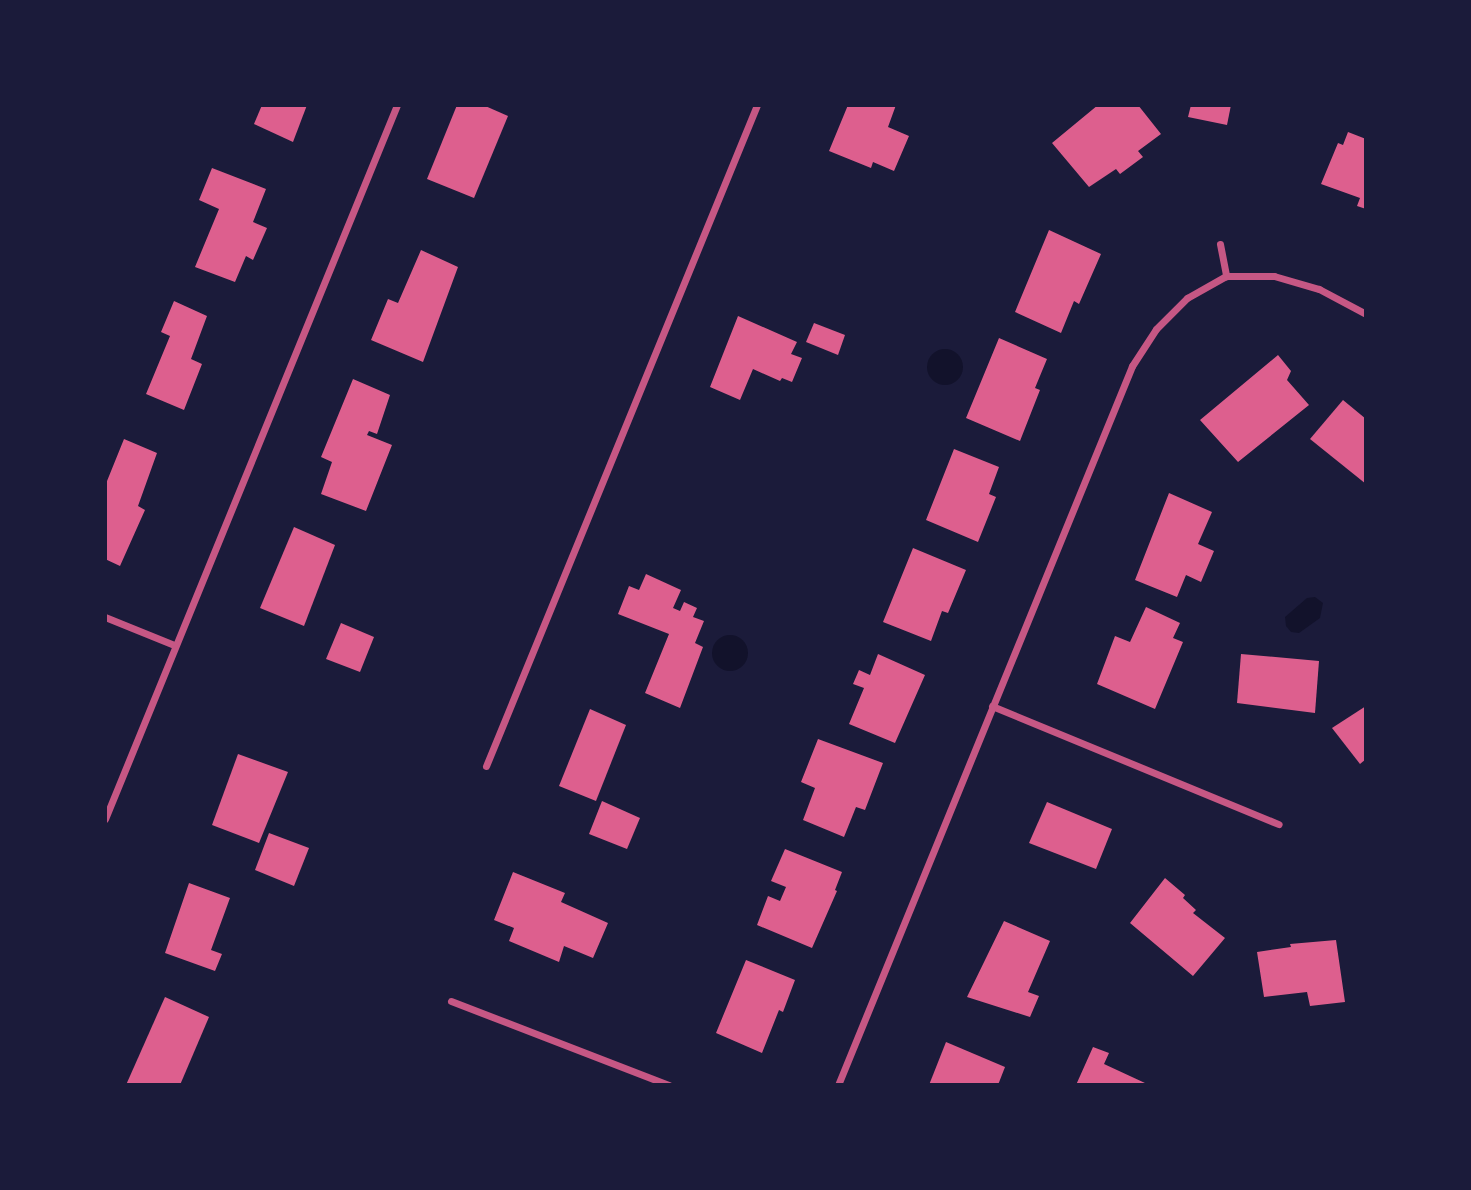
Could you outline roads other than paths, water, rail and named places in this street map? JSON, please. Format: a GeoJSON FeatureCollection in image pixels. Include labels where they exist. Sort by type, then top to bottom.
{"type":"FeatureCollection","features":[{"type":"Feature","properties":{"kind":"street"},"geometry":{"type":"LineString","coordinates":[[105,819],[397,105]]}},
{"type":"Feature","properties":{"kind":"street"},"geometry":{"type":"LineString","coordinates":[[486,766],[757,105]]}},
{"type":"Feature","properties":{"kind":"street"},"geometry":{"type":"LineString","coordinates":[[1220,244],[1226,276]]}},
{"type":"Feature","properties":{"kind":"street"},"geometry":{"type":"LineString","coordinates":[[838,1085],[1132,366],[1156,329],[1187,298],[1226,276],[1274,276],[1319,289],[1366,314]]}},
{"type":"Feature","properties":{"kind":"street"},"geometry":{"type":"LineString","coordinates":[[105,617],[174,645]]}},
{"type":"Feature","properties":{"kind":"street"},"geometry":{"type":"LineString","coordinates":[[992,706],[1279,824]]}},
{"type":"Feature","properties":{"kind":"street"},"geometry":{"type":"LineString","coordinates":[[451,1001],[669,1085]]}}]}
